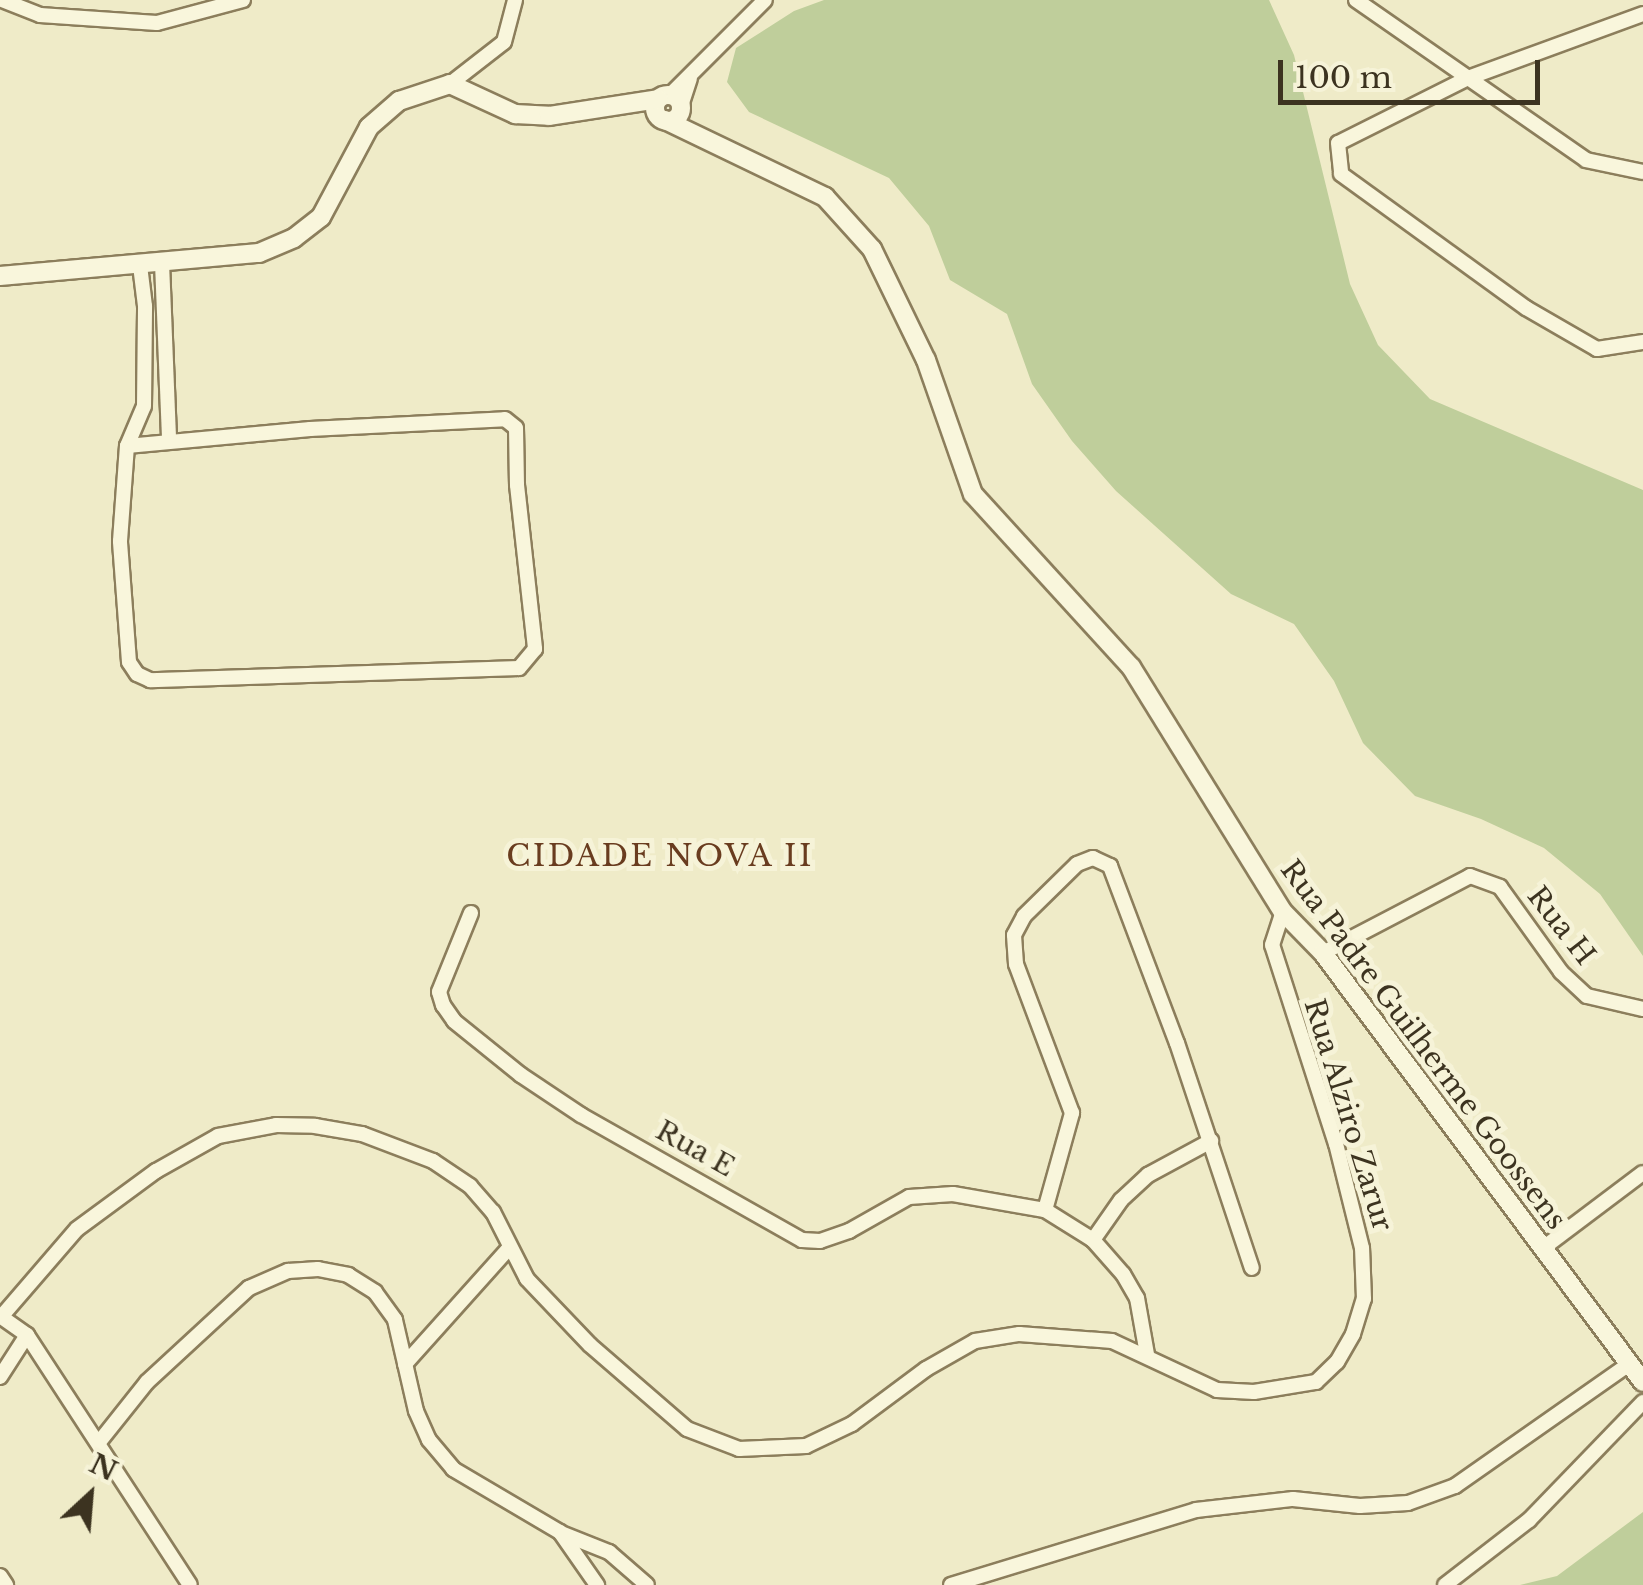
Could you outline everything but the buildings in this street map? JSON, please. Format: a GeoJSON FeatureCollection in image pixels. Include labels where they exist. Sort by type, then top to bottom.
{"type":"FeatureCollection","features":[{"type":"Feature","properties":{"kind":"street"},"geometry":{"type":"LineString","coordinates":[[2,0],[40,15],[158,23],[243,0]]}},
{"type":"Feature","properties":{"kind":"street"},"geometry":{"type":"LineString","coordinates":[[0,276],[259,253],[294,238],[322,217],[369,127],[400,101],[450,84],[504,42],[515,0]]}},
{"type":"Feature","properties":{"kind":"street"},"geometry":{"type":"LineString","coordinates":[[450,84],[515,114],[549,116],[604,109],[669,109],[692,74],[766,0]]}},
{"type":"Feature","properties":{"kind":"street"},"geometry":{"type":"LineString","coordinates":[[1356,0],[1586,160],[1643,172]]}},
{"type":"Feature","properties":{"kind":"street"},"geometry":{"type":"LineString","coordinates":[[1643,14],[1468,78],[1338,144],[1341,174],[1526,308],[1597,349],[1643,342]]}},
{"type":"Feature","properties":{"kind":"street","name":"Rua Padre Guilherme Goossens"},"geometry":{"type":"LineString","coordinates":[[669,109],[704,142],[825,197],[872,249],[926,360],[974,494],[1131,667],[1283,912],[1322,953],[1542,1249],[1598,1316],[1643,1382]]}},
{"type":"Feature","properties":{"kind":"street"},"geometry":{"type":"LineString","coordinates":[[162,263],[169,440]]}},
{"type":"Feature","properties":{"kind":"street"},"geometry":{"type":"LineString","coordinates":[[126,446],[505,419],[516,428],[518,501],[535,650],[518,668],[150,680],[137,674],[129,662],[120,542],[126,446],[144,406],[145,306],[140,265]]}},
{"type":"Feature","properties":{"kind":"street"},"geometry":{"type":"LineString","coordinates":[[1147,1354],[1137,1298],[1093,1240],[1044,1210],[1072,1113],[1013,948],[1024,916],[1077,864],[1093,858],[1110,866],[1211,1141],[1252,1268]]}},
{"type":"Feature","properties":{"kind":"street","name":"Rua H"},"geometry":{"type":"LineString","coordinates":[[1322,953],[1470,876],[1500,887],[1561,972],[1587,996],[1643,1009]]}},
{"type":"Feature","properties":{"kind":"street","name":"Rua Alziro Zarur"},"geometry":{"type":"LineString","coordinates":[[0,1317],[78,1229],[156,1171],[218,1136],[276,1125],[362,1134],[433,1161],[470,1186],[493,1212],[527,1279],[590,1345],[687,1429],[739,1450],[806,1446],[852,1424],[926,1369],[976,1341],[1020,1334],[1074,1335],[1112,1341],[1147,1354],[1217,1390],[1287,1390],[1316,1382],[1337,1362],[1354,1334],[1364,1299],[1362,1248],[1336,1144],[1272,945],[1283,912]]}},
{"type":"Feature","properties":{"kind":"street","name":"Rua E"},"geometry":{"type":"LineString","coordinates":[[471,913],[439,992],[454,1020],[521,1075],[581,1115],[802,1240],[820,1241],[849,1231],[910,1197],[953,1194],[1044,1210]]}},
{"type":"Feature","properties":{"kind":"street"},"geometry":{"type":"LineString","coordinates":[[1093,1240],[1121,1200],[1148,1176],[1211,1141]]}},
{"type":"Feature","properties":{"kind":"street"},"geometry":{"type":"LineString","coordinates":[[1542,1249],[1643,1173]]}},
{"type":"Feature","properties":{"kind":"street"},"geometry":{"type":"LineString","coordinates":[[405,1364],[509,1248]]}},
{"type":"Feature","properties":{"kind":"street"},"geometry":{"type":"LineString","coordinates":[[100,1441],[147,1382],[249,1288],[288,1271],[318,1269],[348,1275],[375,1292],[395,1320],[416,1411],[429,1440],[452,1469],[560,1532],[609,1552],[647,1585]]}},
{"type":"Feature","properties":{"kind":"street"},"geometry":{"type":"LineString","coordinates":[[0,1317],[27,1335],[100,1441],[190,1585]]}},
{"type":"Feature","properties":{"kind":"street"},"geometry":{"type":"LineString","coordinates":[[0,1377],[27,1335]]}},
{"type":"Feature","properties":{"kind":"street"},"geometry":{"type":"LineString","coordinates":[[951,1585],[1196,1510],[1293,1499],[1360,1506],[1408,1503],[1455,1486],[1629,1364]]}},
{"type":"Feature","properties":{"kind":"street"},"geometry":{"type":"LineString","coordinates":[[1445,1585],[1529,1520],[1643,1402]]}},
{"type":"Feature","properties":{"kind":"street"},"geometry":{"type":"LineString","coordinates":[[560,1532],[597,1585]]}},
{"type":"Feature","properties":{"kind":"street"},"geometry":{"type":"LineString","coordinates":[[0,1576],[6,1585]]}},
{"type":"Feature","properties":{"kind":"green space"},"geometry":{"type":"Polygon","coordinates":[[[824,0],[1269,0],[1294,55],[1350,284],[1378,345],[1430,399],[1643,490],[1643,956],[1600,894],[1544,848],[1481,819],[1415,796],[1363,743],[1334,681],[1294,624],[1231,594],[1116,491],[1072,441],[1032,384],[1007,314],[950,280],[929,226],[889,178],[749,112],[727,82],[736,48],[794,11],[824,0]]]}},
{"type":"Feature","properties":{"kind":"green space"},"geometry":{"type":"Polygon","coordinates":[[[1643,1512],[1643,1585],[1520,1585],[1557,1576],[1643,1512]]]}},
{"type":"Feature","properties":{"kind":"district","name":"CIDADE NOVA II"},"geometry":{"type":"Point","coordinates":[660,856]}}]}
